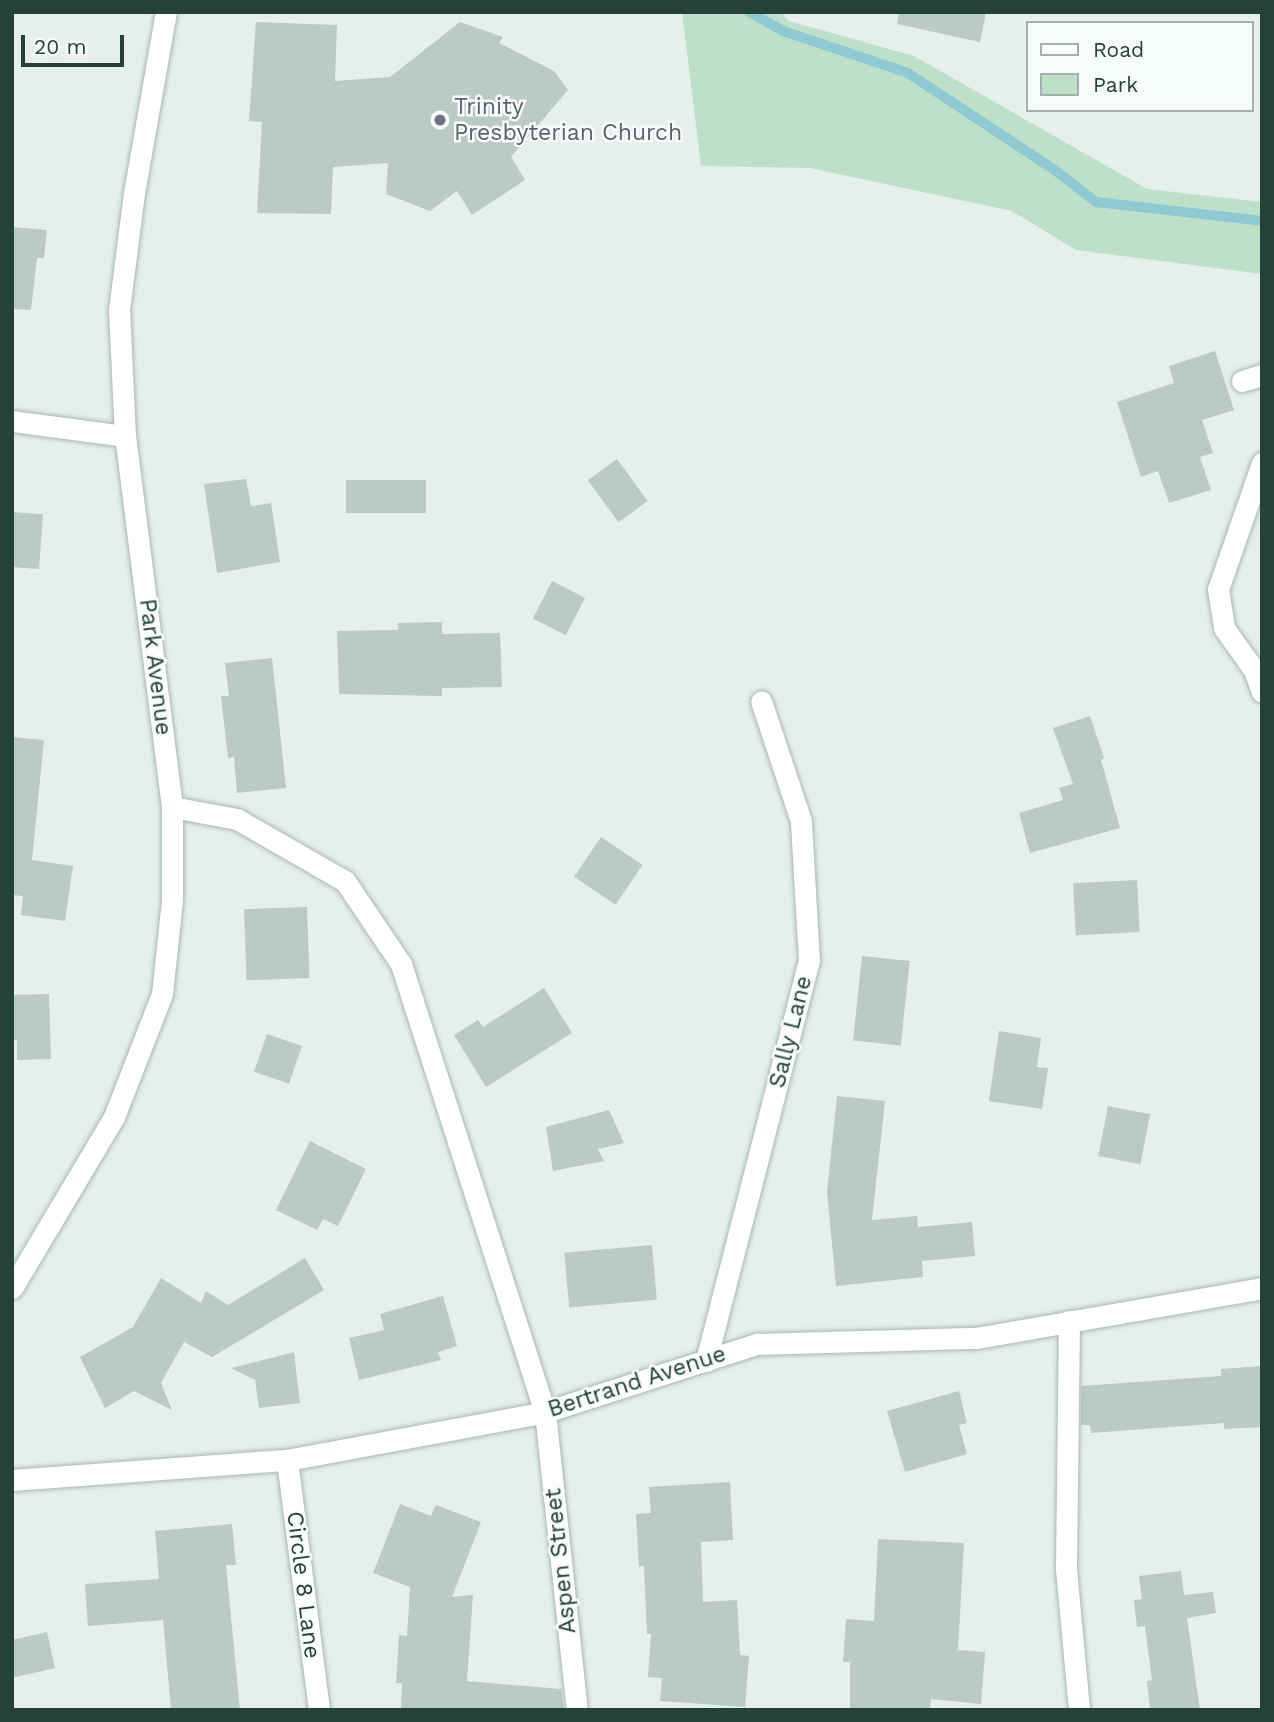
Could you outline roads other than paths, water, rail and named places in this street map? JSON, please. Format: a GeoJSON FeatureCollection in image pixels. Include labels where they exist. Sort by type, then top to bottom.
{"type":"FeatureCollection","features":[{"type":"Feature","properties":{"kind":"street","name":"Park Avenue"},"geometry":{"type":"LineString","coordinates":[[12,1288],[114,1117],[162,994],[172,900],[173,807],[125,436],[119,310],[134,193],[166,12]]}},
{"type":"Feature","properties":{"kind":"street"},"geometry":{"type":"LineString","coordinates":[[12,421],[125,436]]}},
{"type":"Feature","properties":{"kind":"street"},"geometry":{"type":"LineString","coordinates":[[1262,463],[1218,589],[1224,628],[1254,670],[1262,691]]}},
{"type":"Feature","properties":{"kind":"street","name":"Sally Lane"},"geometry":{"type":"LineString","coordinates":[[706,1361],[808,961],[801,821],[761,701]]}},
{"type":"Feature","properties":{"kind":"street","name":"Aspen Street"},"geometry":{"type":"LineString","coordinates":[[173,807],[237,819],[345,881],[401,964],[545,1412],[577,1710]]}},
{"type":"Feature","properties":{"kind":"street","name":"Bertrand Avenue"},"geometry":{"type":"LineString","coordinates":[[12,1480],[287,1460],[545,1412],[757,1344],[976,1338],[1262,1288]]}},
{"type":"Feature","properties":{"kind":"street"},"geometry":{"type":"LineString","coordinates":[[1069,1321],[1066,1569],[1079,1710]]}},
{"type":"Feature","properties":{"kind":"street","name":"Circle 8 Lane"},"geometry":{"type":"LineString","coordinates":[[287,1460],[319,1710]]}},
{"type":"Feature","properties":{"kind":"waterway"},"geometry":{"type":"LineString","coordinates":[[749,12],[783,31],[908,73],[1056,171],[1096,202],[1262,221]]}},
{"type":"Feature","properties":{"kind":"place","name":"Trinity Presbyterian Church"},"geometry":{"type":"Point","coordinates":[440,120]}}]}
